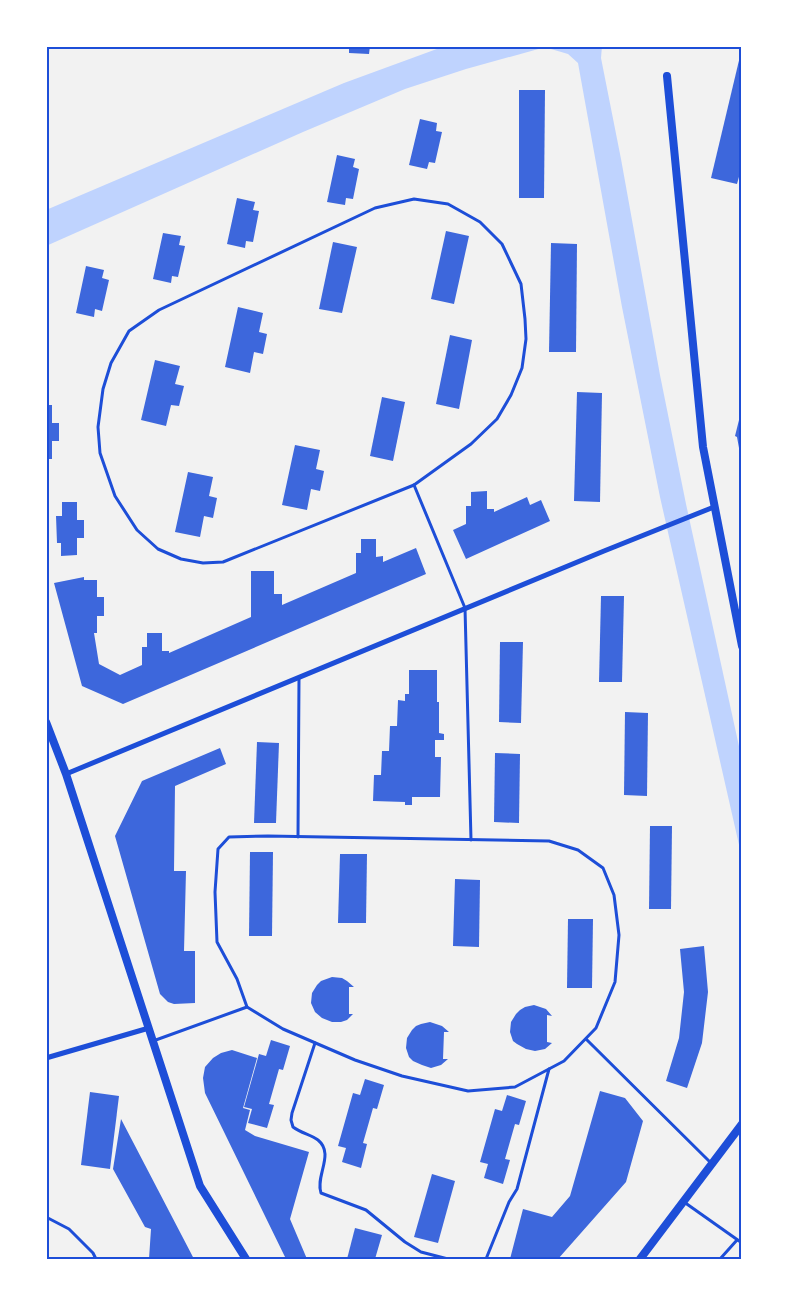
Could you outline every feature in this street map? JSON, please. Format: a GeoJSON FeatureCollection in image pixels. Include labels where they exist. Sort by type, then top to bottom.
{"type":"FeatureCollection","features":[{"type":"Feature","properties":{"kind":"street"},"geometry":{"type":"LineString","coordinates":[[667,76],[703,447],[742,646]]}},
{"type":"Feature","properties":{"kind":"street"},"geometry":{"type":"LineString","coordinates":[[66,774],[651,531],[714,507]]}},
{"type":"Feature","properties":{"kind":"street"},"geometry":{"type":"LineString","coordinates":[[46,722],[66,774],[200,1186],[246,1259]]}},
{"type":"Feature","properties":{"kind":"street"},"geometry":{"type":"LineString","coordinates":[[46,1058],[149,1028]]}},
{"type":"Feature","properties":{"kind":"street"},"geometry":{"type":"LineString","coordinates":[[640,1259],[742,1124]]}},
{"type":"Feature","properties":{"kind":"lane"},"geometry":{"type":"LineString","coordinates":[[414,198],[448,204],[480,222],[502,244],[521,284],[526,339],[522,368],[511,395],[497,419],[471,444],[414,485],[223,562],[203,563],[181,559],[158,549],[137,530],[115,496],[100,453],[98,426],[103,388],[111,363],[130,331],[159,310],[375,208],[414,198]]}},
{"type":"Feature","properties":{"kind":"lane"},"geometry":{"type":"LineString","coordinates":[[414,485],[465,608],[471,840]]}},
{"type":"Feature","properties":{"kind":"lane"},"geometry":{"type":"LineString","coordinates":[[298,836],[299,677]]}},
{"type":"Feature","properties":{"kind":"lane"},"geometry":{"type":"LineString","coordinates":[[298,836],[471,840],[549,841],[578,850],[603,868],[614,895],[619,935],[615,982],[596,1028],[564,1061],[515,1087],[468,1091],[402,1076],[355,1060],[283,1029],[247,1007],[237,978],[217,942],[215,892],[218,849],[229,837],[298,836]]}},
{"type":"Feature","properties":{"kind":"lane"},"geometry":{"type":"LineString","coordinates":[[153,1041],[247,1007]]}},
{"type":"Feature","properties":{"kind":"lane"},"geometry":{"type":"LineString","coordinates":[[586,1039],[712,1164]]}},
{"type":"Feature","properties":{"kind":"lane"},"geometry":{"type":"LineString","coordinates":[[315,1043],[291,1120],[293,1127],[317,1139],[322,1144],[326,1154],[319,1187],[321,1193],[366,1210],[405,1242],[422,1252],[448,1259]]}},
{"type":"Feature","properties":{"kind":"lane"},"geometry":{"type":"LineString","coordinates":[[486,1259],[509,1202],[517,1189],[549,1069]]}},
{"type":"Feature","properties":{"kind":"lane"},"geometry":{"type":"LineString","coordinates":[[684,1201],[742,1243]]}},
{"type":"Feature","properties":{"kind":"lane"},"geometry":{"type":"LineString","coordinates":[[46,1217],[69,1229],[93,1253],[96,1259]]}},
{"type":"Feature","properties":{"kind":"lane"},"geometry":{"type":"LineString","coordinates":[[720,1259],[737,1240]]}},
{"type":"Feature","properties":{"kind":"water"},"geometry":{"type":"Polygon","coordinates":[[[445,46],[602,46],[601,58],[660,375],[742,760],[742,858],[660,497],[622,307],[578,63],[568,54],[542,48],[466,69],[405,89],[46,246],[46,210],[344,83],[445,46]]]}},
{"type":"Feature","properties":{"kind":"building"},"geometry":{"type":"Polygon","coordinates":[[[349,46],[370,46],[369,54],[349,53],[349,46]]]}},
{"type":"Feature","properties":{"kind":"building"},"geometry":{"type":"Polygon","coordinates":[[[741,52],[742,166],[737,184],[711,178],[741,52]]]}},
{"type":"Feature","properties":{"kind":"building"},"geometry":{"type":"Polygon","coordinates":[[[519,90],[545,90],[544,198],[519,198],[519,90]]]}},
{"type":"Feature","properties":{"kind":"building"},"geometry":{"type":"Polygon","coordinates":[[[420,119],[437,123],[436,131],[442,132],[435,163],[429,162],[427,169],[409,165],[420,119]]]}},
{"type":"Feature","properties":{"kind":"building"},"geometry":{"type":"Polygon","coordinates":[[[337,155],[355,159],[353,167],[359,169],[353,199],[346,198],[345,205],[327,202],[337,155]]]}},
{"type":"Feature","properties":{"kind":"building"},"geometry":{"type":"Polygon","coordinates":[[[237,198],[255,202],[253,210],[259,211],[253,242],[246,241],[245,248],[227,244],[237,198]]]}},
{"type":"Feature","properties":{"kind":"building"},"geometry":{"type":"Polygon","coordinates":[[[446,231],[469,236],[454,304],[431,299],[446,231]]]}},
{"type":"Feature","properties":{"kind":"building"},"geometry":{"type":"Polygon","coordinates":[[[163,233],[181,236],[179,245],[185,246],[178,277],[172,276],[171,283],[153,279],[163,233]]]}},
{"type":"Feature","properties":{"kind":"building"},"geometry":{"type":"Polygon","coordinates":[[[333,242],[357,247],[342,313],[319,309],[333,242]]]}},
{"type":"Feature","properties":{"kind":"building"},"geometry":{"type":"Polygon","coordinates":[[[551,243],[577,244],[576,352],[549,352],[551,243]]]}},
{"type":"Feature","properties":{"kind":"building"},"geometry":{"type":"Polygon","coordinates":[[[86,266],[104,270],[102,278],[109,280],[102,311],[95,309],[94,317],[76,313],[86,266]]]}},
{"type":"Feature","properties":{"kind":"building"},"geometry":{"type":"Polygon","coordinates":[[[238,307],[263,313],[259,332],[267,334],[263,354],[254,352],[250,373],[225,367],[238,307]]]}},
{"type":"Feature","properties":{"kind":"building"},"geometry":{"type":"Polygon","coordinates":[[[450,335],[472,340],[459,409],[436,404],[450,335]]]}},
{"type":"Feature","properties":{"kind":"building"},"geometry":{"type":"Polygon","coordinates":[[[155,360],[180,366],[175,384],[184,386],[179,406],[171,405],[166,426],[141,420],[155,360]]]}},
{"type":"Feature","properties":{"kind":"building"},"geometry":{"type":"Polygon","coordinates":[[[577,392],[602,393],[600,502],[574,501],[577,392]]]}},
{"type":"Feature","properties":{"kind":"building"},"geometry":{"type":"Polygon","coordinates":[[[382,397],[405,402],[393,461],[370,456],[382,397]]]}},
{"type":"Feature","properties":{"kind":"building"},"geometry":{"type":"Polygon","coordinates":[[[46,405],[52,405],[52,423],[59,423],[59,441],[52,441],[52,459],[46,459],[46,405]]]}},
{"type":"Feature","properties":{"kind":"building"},"geometry":{"type":"Polygon","coordinates":[[[741,412],[742,459],[737,437],[735,436],[741,412]]]}},
{"type":"Feature","properties":{"kind":"building"},"geometry":{"type":"Polygon","coordinates":[[[295,445],[320,450],[316,469],[324,471],[320,491],[311,489],[307,510],[282,505],[295,445]]]}},
{"type":"Feature","properties":{"kind":"building"},"geometry":{"type":"Polygon","coordinates":[[[188,472],[213,477],[209,496],[217,498],[213,518],[204,516],[200,537],[175,532],[188,472]]]}},
{"type":"Feature","properties":{"kind":"building"},"geometry":{"type":"Polygon","coordinates":[[[487,491],[487,509],[494,509],[494,512],[527,497],[530,505],[541,500],[550,521],[466,559],[453,530],[466,524],[466,506],[471,506],[471,492],[487,491]]]}},
{"type":"Feature","properties":{"kind":"building"},"geometry":{"type":"Polygon","coordinates":[[[62,502],[77,502],[77,520],[84,520],[84,538],[77,538],[77,555],[61,556],[61,543],[57,543],[56,516],[62,516],[62,502]]]}},
{"type":"Feature","properties":{"kind":"building"},"geometry":{"type":"Polygon","coordinates":[[[361,539],[376,539],[376,557],[383,556],[383,562],[416,548],[426,574],[123,704],[82,686],[54,583],[84,577],[84,580],[97,580],[97,597],[104,597],[104,616],[97,616],[97,633],[94,633],[99,664],[120,675],[142,665],[142,647],[147,647],[147,633],[162,633],[162,651],[169,651],[169,653],[251,617],[251,571],[274,571],[274,594],[282,594],[282,605],[356,573],[356,553],[361,553],[361,539]]]}},
{"type":"Feature","properties":{"kind":"building"},"geometry":{"type":"Polygon","coordinates":[[[601,596],[624,596],[622,682],[599,682],[601,596]]]}},
{"type":"Feature","properties":{"kind":"building"},"geometry":{"type":"Polygon","coordinates":[[[500,642],[523,642],[521,723],[499,722],[500,642]]]}},
{"type":"Feature","properties":{"kind":"building"},"geometry":{"type":"Polygon","coordinates":[[[409,670],[437,670],[439,733],[444,734],[444,740],[435,740],[435,757],[441,757],[440,797],[412,797],[412,805],[405,805],[405,802],[373,801],[374,775],[381,775],[382,751],[389,751],[390,726],[397,726],[398,700],[405,701],[405,694],[409,694],[409,670]]]}},
{"type":"Feature","properties":{"kind":"building"},"geometry":{"type":"Polygon","coordinates":[[[625,712],[648,713],[647,796],[624,795],[625,712]]]}},
{"type":"Feature","properties":{"kind":"building"},"geometry":{"type":"Polygon","coordinates":[[[257,742],[279,743],[276,823],[254,823],[257,742]]]}},
{"type":"Feature","properties":{"kind":"building"},"geometry":{"type":"Polygon","coordinates":[[[220,748],[226,764],[175,786],[174,871],[186,871],[184,951],[195,951],[195,1003],[174,1004],[168,1002],[160,994],[115,836],[142,781],[220,748]]]}},
{"type":"Feature","properties":{"kind":"building"},"geometry":{"type":"Polygon","coordinates":[[[495,753],[520,754],[519,823],[494,822],[495,753]]]}},
{"type":"Feature","properties":{"kind":"building"},"geometry":{"type":"Polygon","coordinates":[[[650,826],[672,826],[671,909],[649,909],[650,826]]]}},
{"type":"Feature","properties":{"kind":"building"},"geometry":{"type":"Polygon","coordinates":[[[250,852],[273,852],[272,936],[249,936],[250,852]]]}},
{"type":"Feature","properties":{"kind":"building"},"geometry":{"type":"Polygon","coordinates":[[[340,854],[367,854],[366,923],[338,923],[340,854]]]}},
{"type":"Feature","properties":{"kind":"building"},"geometry":{"type":"Polygon","coordinates":[[[455,879],[480,880],[479,947],[453,946],[455,879]]]}},
{"type":"Feature","properties":{"kind":"building"},"geometry":{"type":"Polygon","coordinates":[[[568,919],[593,919],[592,988],[567,988],[568,919]]]}},
{"type":"Feature","properties":{"kind":"building"},"geometry":{"type":"Polygon","coordinates":[[[704,946],[708,992],[702,1043],[687,1088],[666,1081],[679,1038],[684,992],[680,949],[704,946]]]}},
{"type":"Feature","properties":{"kind":"building"},"geometry":{"type":"Polygon","coordinates":[[[332,977],[342,978],[354,987],[349,987],[349,1014],[353,1014],[347,1020],[341,1022],[332,1022],[322,1018],[315,1012],[311,1003],[312,993],[317,985],[321,981],[332,977]]]}},
{"type":"Feature","properties":{"kind":"building"},"geometry":{"type":"Polygon","coordinates":[[[534,1005],[546,1009],[552,1016],[547,1015],[547,1042],[552,1043],[545,1049],[535,1051],[526,1049],[513,1041],[510,1032],[511,1022],[516,1014],[525,1007],[534,1005]]]}},
{"type":"Feature","properties":{"kind":"building"},"geometry":{"type":"Polygon","coordinates":[[[430,1022],[442,1026],[449,1032],[444,1032],[443,1059],[448,1059],[441,1065],[431,1068],[413,1061],[409,1057],[406,1048],[407,1038],[412,1030],[416,1026],[430,1022]]]}},
{"type":"Feature","properties":{"kind":"building"},"geometry":{"type":"Polygon","coordinates":[[[271,1040],[290,1046],[283,1070],[279,1069],[269,1104],[274,1105],[267,1128],[248,1123],[252,1109],[244,1107],[259,1054],[266,1056],[271,1040]]]}},
{"type":"Feature","properties":{"kind":"building"},"geometry":{"type":"Polygon","coordinates":[[[232,1050],[257,1058],[243,1108],[250,1110],[245,1130],[255,1136],[309,1152],[290,1219],[307,1259],[286,1259],[205,1093],[203,1078],[205,1067],[213,1058],[221,1053],[232,1050]]]}},
{"type":"Feature","properties":{"kind":"building"},"geometry":{"type":"Polygon","coordinates":[[[365,1079],[384,1085],[377,1109],[373,1108],[363,1143],[367,1144],[361,1168],[342,1162],[346,1148],[338,1146],[353,1093],[360,1095],[365,1079]]]}},
{"type":"Feature","properties":{"kind":"building"},"geometry":{"type":"Polygon","coordinates":[[[600,1091],[625,1098],[643,1121],[626,1182],[558,1259],[510,1259],[523,1209],[552,1217],[570,1196],[600,1091]]]}},
{"type":"Feature","properties":{"kind":"building"},"geometry":{"type":"Polygon","coordinates":[[[90,1092],[119,1096],[110,1169],[81,1165],[90,1092]]]}},
{"type":"Feature","properties":{"kind":"building"},"geometry":{"type":"Polygon","coordinates":[[[507,1095],[526,1101],[519,1125],[515,1124],[505,1159],[510,1160],[503,1184],[484,1178],[488,1164],[480,1162],[495,1109],[502,1111],[507,1095]]]}},
{"type":"Feature","properties":{"kind":"building"},"geometry":{"type":"Polygon","coordinates":[[[121,1119],[194,1259],[149,1259],[151,1229],[145,1227],[113,1169],[121,1119]]]}},
{"type":"Feature","properties":{"kind":"building"},"geometry":{"type":"Polygon","coordinates":[[[432,1174],[455,1181],[438,1243],[414,1237],[432,1174]]]}},
{"type":"Feature","properties":{"kind":"building"},"geometry":{"type":"Polygon","coordinates":[[[355,1228],[382,1235],[375,1259],[347,1259],[355,1228]]]}}]}
